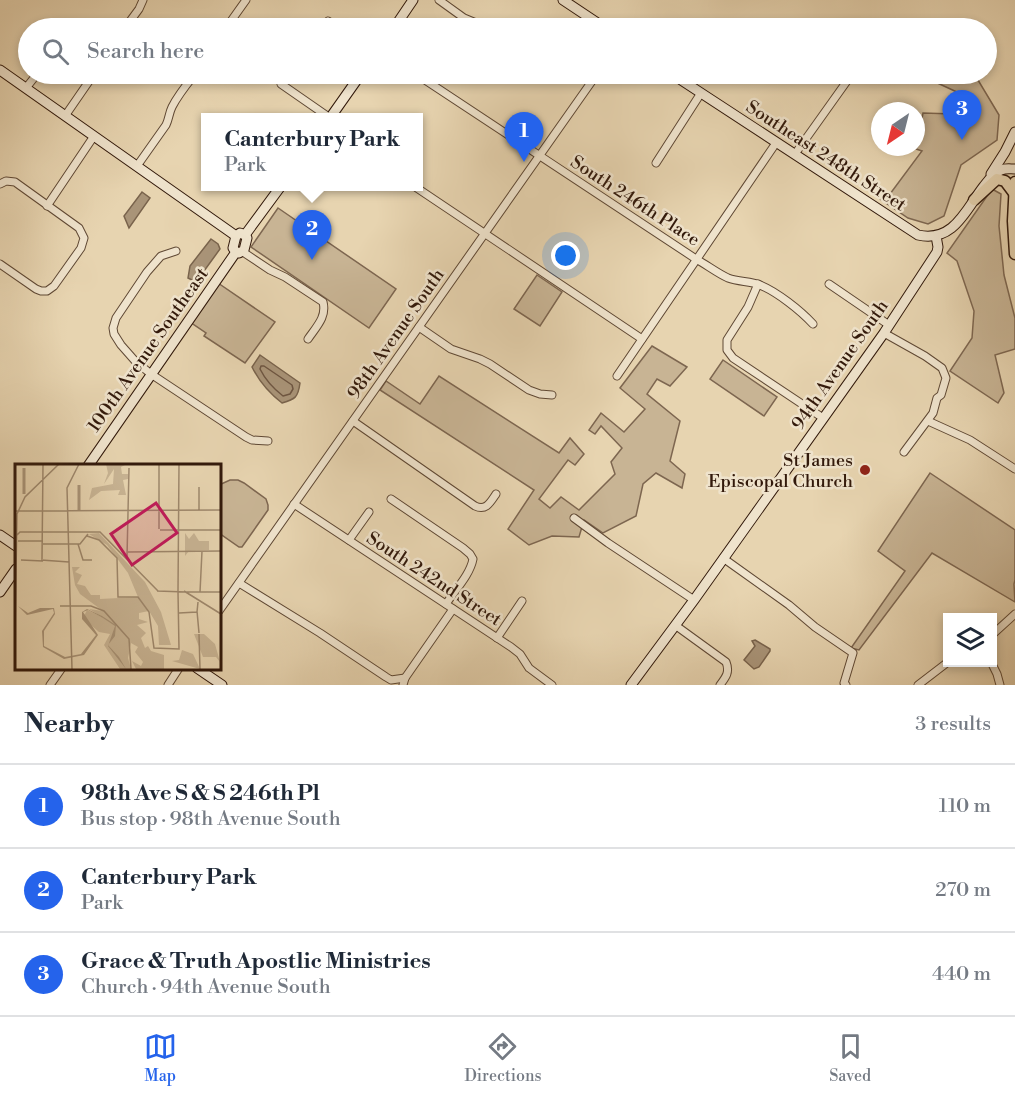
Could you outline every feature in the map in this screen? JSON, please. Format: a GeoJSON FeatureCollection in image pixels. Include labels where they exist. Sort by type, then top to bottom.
{"type":"FeatureCollection","features":[{"type":"Feature","properties":{"kind":"main road"},"geometry":{"type":"LineString","coordinates":[[974,200],[997,179],[1015,187],[1013,221],[1015,254]]}},
{"type":"Feature","properties":{"kind":"street"},"geometry":{"type":"LineString","coordinates":[[132,18],[143,0]]}},
{"type":"Feature","properties":{"kind":"street"},"geometry":{"type":"LineString","coordinates":[[233,18],[246,0]]}},
{"type":"Feature","properties":{"kind":"street"},"geometry":{"type":"LineString","coordinates":[[401,18],[413,0]]}},
{"type":"Feature","properties":{"kind":"street"},"geometry":{"type":"LineString","coordinates":[[439,0],[464,18]]}},
{"type":"Feature","properties":{"kind":"street"},"geometry":{"type":"LineString","coordinates":[[563,0],[590,18]]}},
{"type":"Feature","properties":{"kind":"street"},"geometry":{"type":"LineString","coordinates":[[0,70],[18,82]]}},
{"type":"Feature","properties":{"kind":"street"},"geometry":{"type":"LineString","coordinates":[[20,84],[137,166],[247,238],[239,252],[285,277],[323,302],[324,315],[308,339]]}},
{"type":"Feature","properties":{"kind":"street"},"geometry":{"type":"LineString","coordinates":[[26,88],[29,84]]}},
{"type":"Feature","properties":{"kind":"street"},"geometry":{"type":"LineString","coordinates":[[65,116],[87,84]]}},
{"type":"Feature","properties":{"kind":"street"},"geometry":{"type":"LineString","coordinates":[[137,166],[166,125],[170,111],[188,84]]}},
{"type":"Feature","properties":{"kind":"street"},"geometry":{"type":"LineString","coordinates":[[281,84],[324,113]]}},
{"type":"Feature","properties":{"kind":"street"},"geometry":{"type":"LineString","coordinates":[[333,113],[355,84]]}},
{"type":"Feature","properties":{"kind":"street","name":"South 246th Place"},"geometry":{"type":"LineString","coordinates":[[431,84],[696,259],[727,277],[766,288],[802,312],[813,324]]}},
{"type":"Feature","properties":{"kind":"street","name":"98th Avenue South"},"geometry":{"type":"LineString","coordinates":[[220,610],[590,84]]}},
{"type":"Feature","properties":{"kind":"street","name":"Southeast 248th Street"},"geometry":{"type":"LineString","coordinates":[[687,84],[912,232],[924,236],[936,236]]}},
{"type":"Feature","properties":{"kind":"street"},"geometry":{"type":"LineString","coordinates":[[795,154],[845,84]]}},
{"type":"Feature","properties":{"kind":"street"},"geometry":{"type":"LineString","coordinates":[[656,163],[701,93]]}},
{"type":"Feature","properties":{"kind":"street"},"geometry":{"type":"LineString","coordinates":[[936,236],[953,227],[974,200],[1015,132]]}},
{"type":"Feature","properties":{"kind":"street"},"geometry":{"type":"LineString","coordinates":[[47,206],[94,136]]}},
{"type":"Feature","properties":{"kind":"street"},"geometry":{"type":"LineString","coordinates":[[617,376],[776,143]]}},
{"type":"Feature","properties":{"kind":"street"},"geometry":{"type":"LineString","coordinates":[[981,190],[998,171],[1015,169]]}},
{"type":"Feature","properties":{"kind":"street"},"geometry":{"type":"LineString","coordinates":[[0,264],[36,289],[47,291],[54,286],[81,248],[84,238],[79,228],[15,182],[1,183]]}},
{"type":"Feature","properties":{"kind":"street"},"geometry":{"type":"LineString","coordinates":[[241,236],[277,191]]}},
{"type":"Feature","properties":{"kind":"street"},"geometry":{"type":"LineString","coordinates":[[421,191],[642,339]]}},
{"type":"Feature","properties":{"kind":"street","name":"94th Avenue South"},"geometry":{"type":"LineString","coordinates":[[631,685],[886,329],[937,252],[936,236]]}},
{"type":"Feature","properties":{"kind":"street"},"geometry":{"type":"LineString","coordinates":[[176,251],[155,261],[116,318],[113,324],[115,337],[136,363],[151,374],[246,437],[252,440],[268,441]]}},
{"type":"Feature","properties":{"kind":"street","name":"100th Avenue Southeast"},"geometry":{"type":"LineString","coordinates":[[89,464],[239,252]]}},
{"type":"Feature","properties":{"kind":"street"},"geometry":{"type":"LineString","coordinates":[[758,284],[748,307],[727,340],[727,350],[733,358],[823,418]]}},
{"type":"Feature","properties":{"kind":"street"},"geometry":{"type":"LineString","coordinates":[[829,284],[886,329],[942,368],[945,373],[946,381],[937,398],[933,413],[904,453]]}},
{"type":"Feature","properties":{"kind":"street"},"geometry":{"type":"LineString","coordinates":[[418,327],[451,349],[489,364],[529,390],[552,395]]}},
{"type":"Feature","properties":{"kind":"street"},"geometry":{"type":"LineString","coordinates":[[353,421],[475,506],[487,507],[496,494]]}},
{"type":"Feature","properties":{"kind":"street"},"geometry":{"type":"LineString","coordinates":[[928,421],[970,440],[1015,469]]}},
{"type":"Feature","properties":{"kind":"street"},"geometry":{"type":"LineString","coordinates":[[392,499],[463,548],[473,559],[467,574],[446,604]]}},
{"type":"Feature","properties":{"kind":"street","name":"South 242nd Street"},"geometry":{"type":"LineString","coordinates":[[294,504],[517,651],[529,668],[552,685]]}},
{"type":"Feature","properties":{"kind":"street"},"geometry":{"type":"LineString","coordinates":[[349,540],[369,512]]}},
{"type":"Feature","properties":{"kind":"street"},"geometry":{"type":"LineString","coordinates":[[574,518],[694,600]]}},
{"type":"Feature","properties":{"kind":"street"},"geometry":{"type":"LineString","coordinates":[[0,535],[15,545]]}},
{"type":"Feature","properties":{"kind":"street"},"geometry":{"type":"LineString","coordinates":[[723,558],[853,653],[844,683],[846,685]]}},
{"type":"Feature","properties":{"kind":"street"},"geometry":{"type":"LineString","coordinates":[[0,592],[15,570]]}},
{"type":"Feature","properties":{"kind":"street"},"geometry":{"type":"LineString","coordinates":[[239,583],[386,677],[404,682],[453,609]]}},
{"type":"Feature","properties":{"kind":"street"},"geometry":{"type":"LineString","coordinates":[[497,638],[522,601]]}},
{"type":"Feature","properties":{"kind":"street"},"geometry":{"type":"LineString","coordinates":[[997,631],[1015,614]]}},
{"type":"Feature","properties":{"kind":"street"},"geometry":{"type":"LineString","coordinates":[[675,625],[722,658],[729,671],[720,685]]}},
{"type":"Feature","properties":{"kind":"street"},"geometry":{"type":"LineString","coordinates":[[918,685],[943,666]]}},
{"type":"Feature","properties":{"kind":"street"},"geometry":{"type":"LineString","coordinates":[[993,667],[999,683]]}},
{"type":"Feature","properties":{"kind":"street"},"geometry":{"type":"LineString","coordinates":[[50,685],[61,670]]}},
{"type":"Feature","properties":{"kind":"street"},"geometry":{"type":"LineString","coordinates":[[168,685],[178,670]]}},
{"type":"Feature","properties":{"kind":"street"},"geometry":{"type":"LineString","coordinates":[[199,670],[222,685]]}},
{"type":"Feature","properties":{"kind":"shaded area"},"geometry":{"type":"Polygon","coordinates":[[[940,84],[980,84],[999,115],[997,140],[961,165],[944,216],[928,224],[908,218],[880,199],[883,194],[890,194],[918,156],[925,156],[925,113],[954,114],[959,93],[940,84]]]}},
{"type":"Feature","properties":{"kind":"shaded area"},"geometry":{"type":"Polygon","coordinates":[[[992,189],[1001,194],[999,226],[1004,275],[1015,318],[1015,349],[995,355],[1004,393],[998,403],[950,371],[972,338],[974,311],[957,261],[947,253],[992,189]]]}},
{"type":"Feature","properties":{"kind":"shaded area"},"geometry":{"type":"Polygon","coordinates":[[[278,208],[396,289],[369,328],[251,247],[278,208]]]}},
{"type":"Feature","properties":{"kind":"shaded area"},"geometry":{"type":"Polygon","coordinates":[[[537,275],[562,292],[540,326],[514,309],[537,275]]]}},
{"type":"Feature","properties":{"kind":"shaded area"},"geometry":{"type":"Polygon","coordinates":[[[218,283],[275,322],[245,363],[204,336],[206,333],[190,322],[218,283]]]}},
{"type":"Feature","properties":{"kind":"shaded area"},"geometry":{"type":"Polygon","coordinates":[[[652,346],[687,367],[670,386],[657,379],[647,394],[680,421],[670,461],[685,474],[682,488],[656,473],[643,484],[636,516],[603,533],[584,520],[579,537],[552,536],[529,545],[508,529],[534,490],[380,390],[386,381],[420,404],[439,376],[559,453],[570,438],[584,454],[575,465],[568,460],[539,499],[550,508],[561,497],[579,510],[615,474],[611,462],[622,448],[601,426],[595,434],[589,430],[601,413],[624,432],[645,409],[620,388],[652,346]]]}},
{"type":"Feature","properties":{"kind":"shaded area"},"geometry":{"type":"Polygon","coordinates":[[[723,360],[777,397],[764,416],[710,379],[723,360]]]}},
{"type":"Feature","properties":{"kind":"shaded area"},"geometry":{"type":"Polygon","coordinates":[[[930,473],[1015,530],[1015,602],[932,553],[859,650],[851,648],[905,571],[878,551],[930,473]]]}},
{"type":"Feature","properties":{"kind":"shaded area"},"geometry":{"type":"Polygon","coordinates":[[[230,480],[238,480],[266,499],[268,510],[242,547],[220,534],[220,485],[230,480]]]}},
{"type":"Feature","properties":{"kind":"water"},"geometry":{"type":"Polygon","coordinates":[[[142,192],[150,198],[129,228],[124,216],[142,192]]]}},
{"type":"Feature","properties":{"kind":"water"},"geometry":{"type":"Polygon","coordinates":[[[211,239],[218,244],[220,249],[196,282],[188,278],[190,266],[211,239]]]}},
{"type":"Feature","properties":{"kind":"water"},"geometry":{"type":"Polygon","coordinates":[[[260,355],[300,383],[295,397],[282,403],[265,386],[252,367],[260,355]]]}},
{"type":"Feature","properties":{"kind":"water"},"geometry":{"type":"Polygon","coordinates":[[[755,640],[770,651],[759,667],[754,669],[744,660],[755,646],[752,641],[755,640]]]}},
{"type":"Feature","properties":{"kind":"place","name":"Grace & Truth Apostlic Ministries"},"geometry":{"type":"Point","coordinates":[962,140]}},
{"type":"Feature","properties":{"kind":"place","name":"98th Ave S & S 246th Pl"},"geometry":{"type":"Point","coordinates":[524,162]}},
{"type":"Feature","properties":{"kind":"place","name":"Canterbury Park"},"geometry":{"type":"Point","coordinates":[312,260]}},
{"type":"Feature","properties":{"kind":"place","name":"St James Episcopal Church"},"geometry":{"type":"Point","coordinates":[865,470]}}]}
